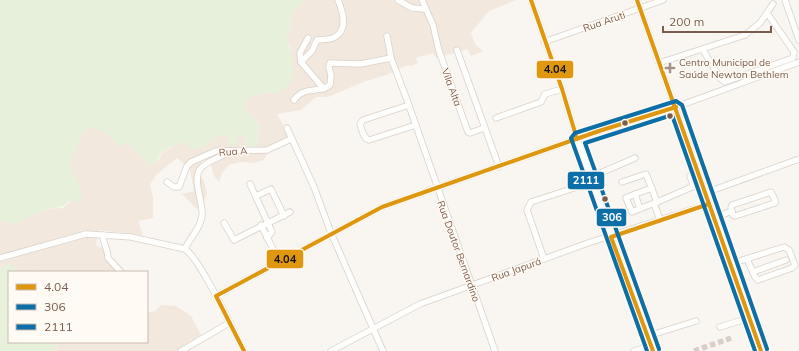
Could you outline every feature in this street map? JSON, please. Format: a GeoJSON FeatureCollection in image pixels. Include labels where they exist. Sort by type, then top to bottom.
{"type":"FeatureCollection","features":[{"type":"Feature","properties":{"kind":"street"},"geometry":{"type":"LineString","coordinates":[[301,62],[312,51],[317,40],[333,38],[344,26],[343,16],[338,0]]}},
{"type":"Feature","properties":{"kind":"street"},"geometry":{"type":"LineString","coordinates":[[398,0],[412,8],[424,8],[422,0]]}},
{"type":"Feature","properties":{"kind":"street"},"geometry":{"type":"LineString","coordinates":[[531,0],[611,237],[653,351],[641,349],[634,351]]}},
{"type":"Feature","properties":{"kind":"street"},"geometry":{"type":"LineString","coordinates":[[637,0],[761,351]]}},
{"type":"Feature","properties":{"kind":"street","name":"Rua Aruti"},"geometry":{"type":"LineString","coordinates":[[544,42],[664,0]]}},
{"type":"Feature","properties":{"kind":"street"},"geometry":{"type":"LineString","coordinates":[[784,0],[799,40]]}},
{"type":"Feature","properties":{"kind":"street"},"geometry":{"type":"LineString","coordinates":[[659,63],[703,50],[745,35],[760,23],[772,4]]}},
{"type":"Feature","properties":{"kind":"street","name":"Vila Alta"},"geometry":{"type":"LineString","coordinates":[[424,8],[433,25],[439,51],[468,132],[470,133],[484,128]]}},
{"type":"Feature","properties":{"kind":"street"},"geometry":{"type":"LineString","coordinates":[[703,50],[720,78],[725,82],[793,58],[794,52],[767,13]]}},
{"type":"Feature","properties":{"kind":"street","name":"Rua Doutor Bernardino"},"geometry":{"type":"LineString","coordinates":[[387,36],[391,58],[409,105],[471,286],[495,351]]}},
{"type":"Feature","properties":{"kind":"street"},"geometry":{"type":"LineString","coordinates":[[308,38],[300,53],[301,62],[324,89]]}},
{"type":"Feature","properties":{"kind":"street","name":"Vila Alta"},"geometry":{"type":"LineString","coordinates":[[457,50],[498,167]]}},
{"type":"Feature","properties":{"kind":"street"},"geometry":{"type":"LineString","coordinates":[[294,100],[304,91],[324,89],[331,82],[329,67],[330,63],[360,64],[391,58]]}},
{"type":"Feature","properties":{"kind":"street"},"geometry":{"type":"LineString","coordinates":[[216,296],[371,212],[577,139],[676,107],[799,62]]}},
{"type":"Feature","properties":{"kind":"street"},"geometry":{"type":"LineString","coordinates":[[496,118],[541,102],[544,96],[562,89]]}},
{"type":"Feature","properties":{"kind":"street"},"geometry":{"type":"LineString","coordinates":[[409,105],[363,120],[360,124],[362,130],[365,138],[369,140],[416,125]]}},
{"type":"Feature","properties":{"kind":"street"},"geometry":{"type":"LineString","coordinates":[[287,128],[314,187],[331,233],[383,351]]}},
{"type":"Feature","properties":{"kind":"street","name":"Rua A"},"geometry":{"type":"LineString","coordinates":[[167,182],[174,187],[179,187],[183,179],[184,170],[191,162],[216,151],[267,150],[291,138]]}},
{"type":"Feature","properties":{"kind":"street"},"geometry":{"type":"LineString","coordinates":[[185,249],[188,241],[199,227],[203,214],[198,192],[198,173],[202,166],[231,151]]}},
{"type":"Feature","properties":{"kind":"street"},"geometry":{"type":"LineString","coordinates":[[544,259],[527,210],[531,202],[592,180],[635,158]]}},
{"type":"Feature","properties":{"kind":"street"},"geometry":{"type":"LineString","coordinates":[[705,193],[799,159]]}},
{"type":"Feature","properties":{"kind":"street"},"geometry":{"type":"LineString","coordinates":[[622,182],[646,174],[648,176],[660,220]]}},
{"type":"Feature","properties":{"kind":"street"},"geometry":{"type":"LineString","coordinates":[[652,188],[635,194],[626,200],[631,212],[692,187],[693,184],[690,176]]}},
{"type":"Feature","properties":{"kind":"street"},"geometry":{"type":"LineString","coordinates":[[250,184],[272,232],[267,238]]}},
{"type":"Feature","properties":{"kind":"street"},"geometry":{"type":"LineString","coordinates":[[256,196],[271,189],[284,216]]}},
{"type":"Feature","properties":{"kind":"street"},"geometry":{"type":"LineString","coordinates":[[771,192],[773,193],[775,203],[736,216],[732,211],[732,205],[771,192]]}},
{"type":"Feature","properties":{"kind":"street"},"geometry":{"type":"LineString","coordinates":[[635,194],[640,209]]}},
{"type":"Feature","properties":{"kind":"street","name":"Rua Japurá"},"geometry":{"type":"LineString","coordinates":[[331,351],[420,304],[544,259],[709,204]]}},
{"type":"Feature","properties":{"kind":"street"},"geometry":{"type":"LineString","coordinates":[[714,218],[732,211]]}},
{"type":"Feature","properties":{"kind":"street"},"geometry":{"type":"LineString","coordinates":[[224,223],[233,240],[290,212]]}},
{"type":"Feature","properties":{"kind":"street"},"geometry":{"type":"LineString","coordinates":[[261,225],[279,261]]}},
{"type":"Feature","properties":{"kind":"street"},"geometry":{"type":"LineString","coordinates":[[103,235],[103,243],[108,252],[108,258],[120,271]]}},
{"type":"Feature","properties":{"kind":"street"},"geometry":{"type":"LineString","coordinates":[[0,258],[80,236],[103,235],[131,237],[185,249],[190,252],[216,296],[244,351]]}},
{"type":"Feature","properties":{"kind":"street"},"geometry":{"type":"LineString","coordinates":[[730,264],[784,247],[789,250],[795,263],[792,268],[758,280],[747,259]]}},
{"type":"Feature","properties":{"kind":"street"},"geometry":{"type":"LineString","coordinates":[[753,272],[786,260]]}},
{"type":"Feature","properties":{"kind":"street"},"geometry":{"type":"LineString","coordinates":[[720,328],[749,318]]}},
{"type":"Feature","properties":{"kind":"street"},"geometry":{"type":"LineString","coordinates":[[641,349],[649,338],[696,321]]}},
{"type":"Feature","properties":{"kind":"street"},"geometry":{"type":"LineString","coordinates":[[181,351],[229,323]]}},
{"type":"Feature","properties":{"kind":"shaded area"},"geometry":{"type":"Polygon","coordinates":[[[306,0],[516,0],[489,11],[471,33],[475,44],[483,51],[471,56],[467,49],[436,58],[433,53],[416,58],[418,63],[411,66],[409,65],[389,74],[363,82],[328,97],[316,97],[301,110],[277,114],[290,139],[272,146],[264,160],[253,163],[240,162],[229,165],[222,173],[219,182],[214,176],[208,154],[203,159],[197,171],[204,181],[207,193],[203,203],[197,209],[182,194],[194,191],[190,169],[177,158],[156,175],[150,184],[153,197],[153,218],[138,221],[143,235],[99,230],[96,244],[99,248],[103,246],[116,264],[125,271],[19,271],[10,264],[0,268],[0,221],[17,224],[28,216],[49,209],[63,208],[82,192],[69,165],[82,133],[91,127],[101,130],[112,137],[118,146],[128,143],[138,153],[158,161],[163,152],[177,144],[185,141],[205,146],[217,137],[227,134],[237,136],[244,135],[257,149],[260,125],[245,110],[246,99],[265,92],[276,93],[291,50],[286,37],[290,29],[293,11],[306,0]]]}},
{"type":"Feature","properties":{"kind":"shaded area"},"geometry":{"type":"Polygon","coordinates":[[[161,305],[176,306],[191,316],[201,335],[176,351],[57,351],[56,343],[148,343],[148,313],[155,311],[161,305]]]}},
{"type":"Feature","properties":{"kind":"green space"},"geometry":{"type":"Polygon","coordinates":[[[0,0],[306,0],[293,11],[290,29],[286,37],[291,52],[293,69],[290,84],[285,89],[277,93],[265,92],[246,99],[245,110],[260,125],[257,149],[250,149],[246,145],[244,135],[237,136],[237,145],[231,147],[227,134],[217,137],[205,146],[191,150],[185,142],[174,145],[164,151],[155,162],[150,165],[128,143],[118,146],[107,134],[91,127],[82,134],[69,165],[82,192],[80,202],[69,201],[62,206],[45,210],[33,215],[17,224],[0,221],[0,0]]]}},
{"type":"Feature","properties":{"kind":"green space"},"geometry":{"type":"Polygon","coordinates":[[[10,264],[19,271],[8,271],[8,343],[56,343],[57,351],[0,351],[0,268],[10,264]]]}},
{"type":"Feature","properties":{"kind":"tunnel"},"geometry":{"type":"LineString","coordinates":[[694,351],[731,338]]}},
{"type":"Feature","properties":{"kind":"transit line","name":"4.04"},"geometry":{"type":"LineString","coordinates":[[531,0],[562,89],[577,139]]}},
{"type":"Feature","properties":{"kind":"transit line","name":"4.04"},"geometry":{"type":"LineString","coordinates":[[637,0],[761,351]]}},
{"type":"Feature","properties":{"kind":"transit line","name":"2111"},"geometry":{"type":"LineString","coordinates":[[647,351],[571,138],[575,133],[676,101],[682,105],[767,349]]}},
{"type":"Feature","properties":{"kind":"transit line","name":"4.04"},"geometry":{"type":"LineString","coordinates":[[244,351],[216,296],[382,207],[599,131],[676,107]]}},
{"type":"Feature","properties":{"kind":"transit line","name":"306"},"geometry":{"type":"LineString","coordinates":[[659,349],[585,143],[672,115],[755,351]]}},
{"type":"Feature","properties":{"kind":"transit line","name":"4.04"},"geometry":{"type":"LineString","coordinates":[[653,351],[611,237],[709,204]]}},
{"type":"Feature","properties":{"kind":"place","name":"Centro Municipal de Saúde Newton Bethlem"},"geometry":{"type":"Point","coordinates":[670,68]}}]}
